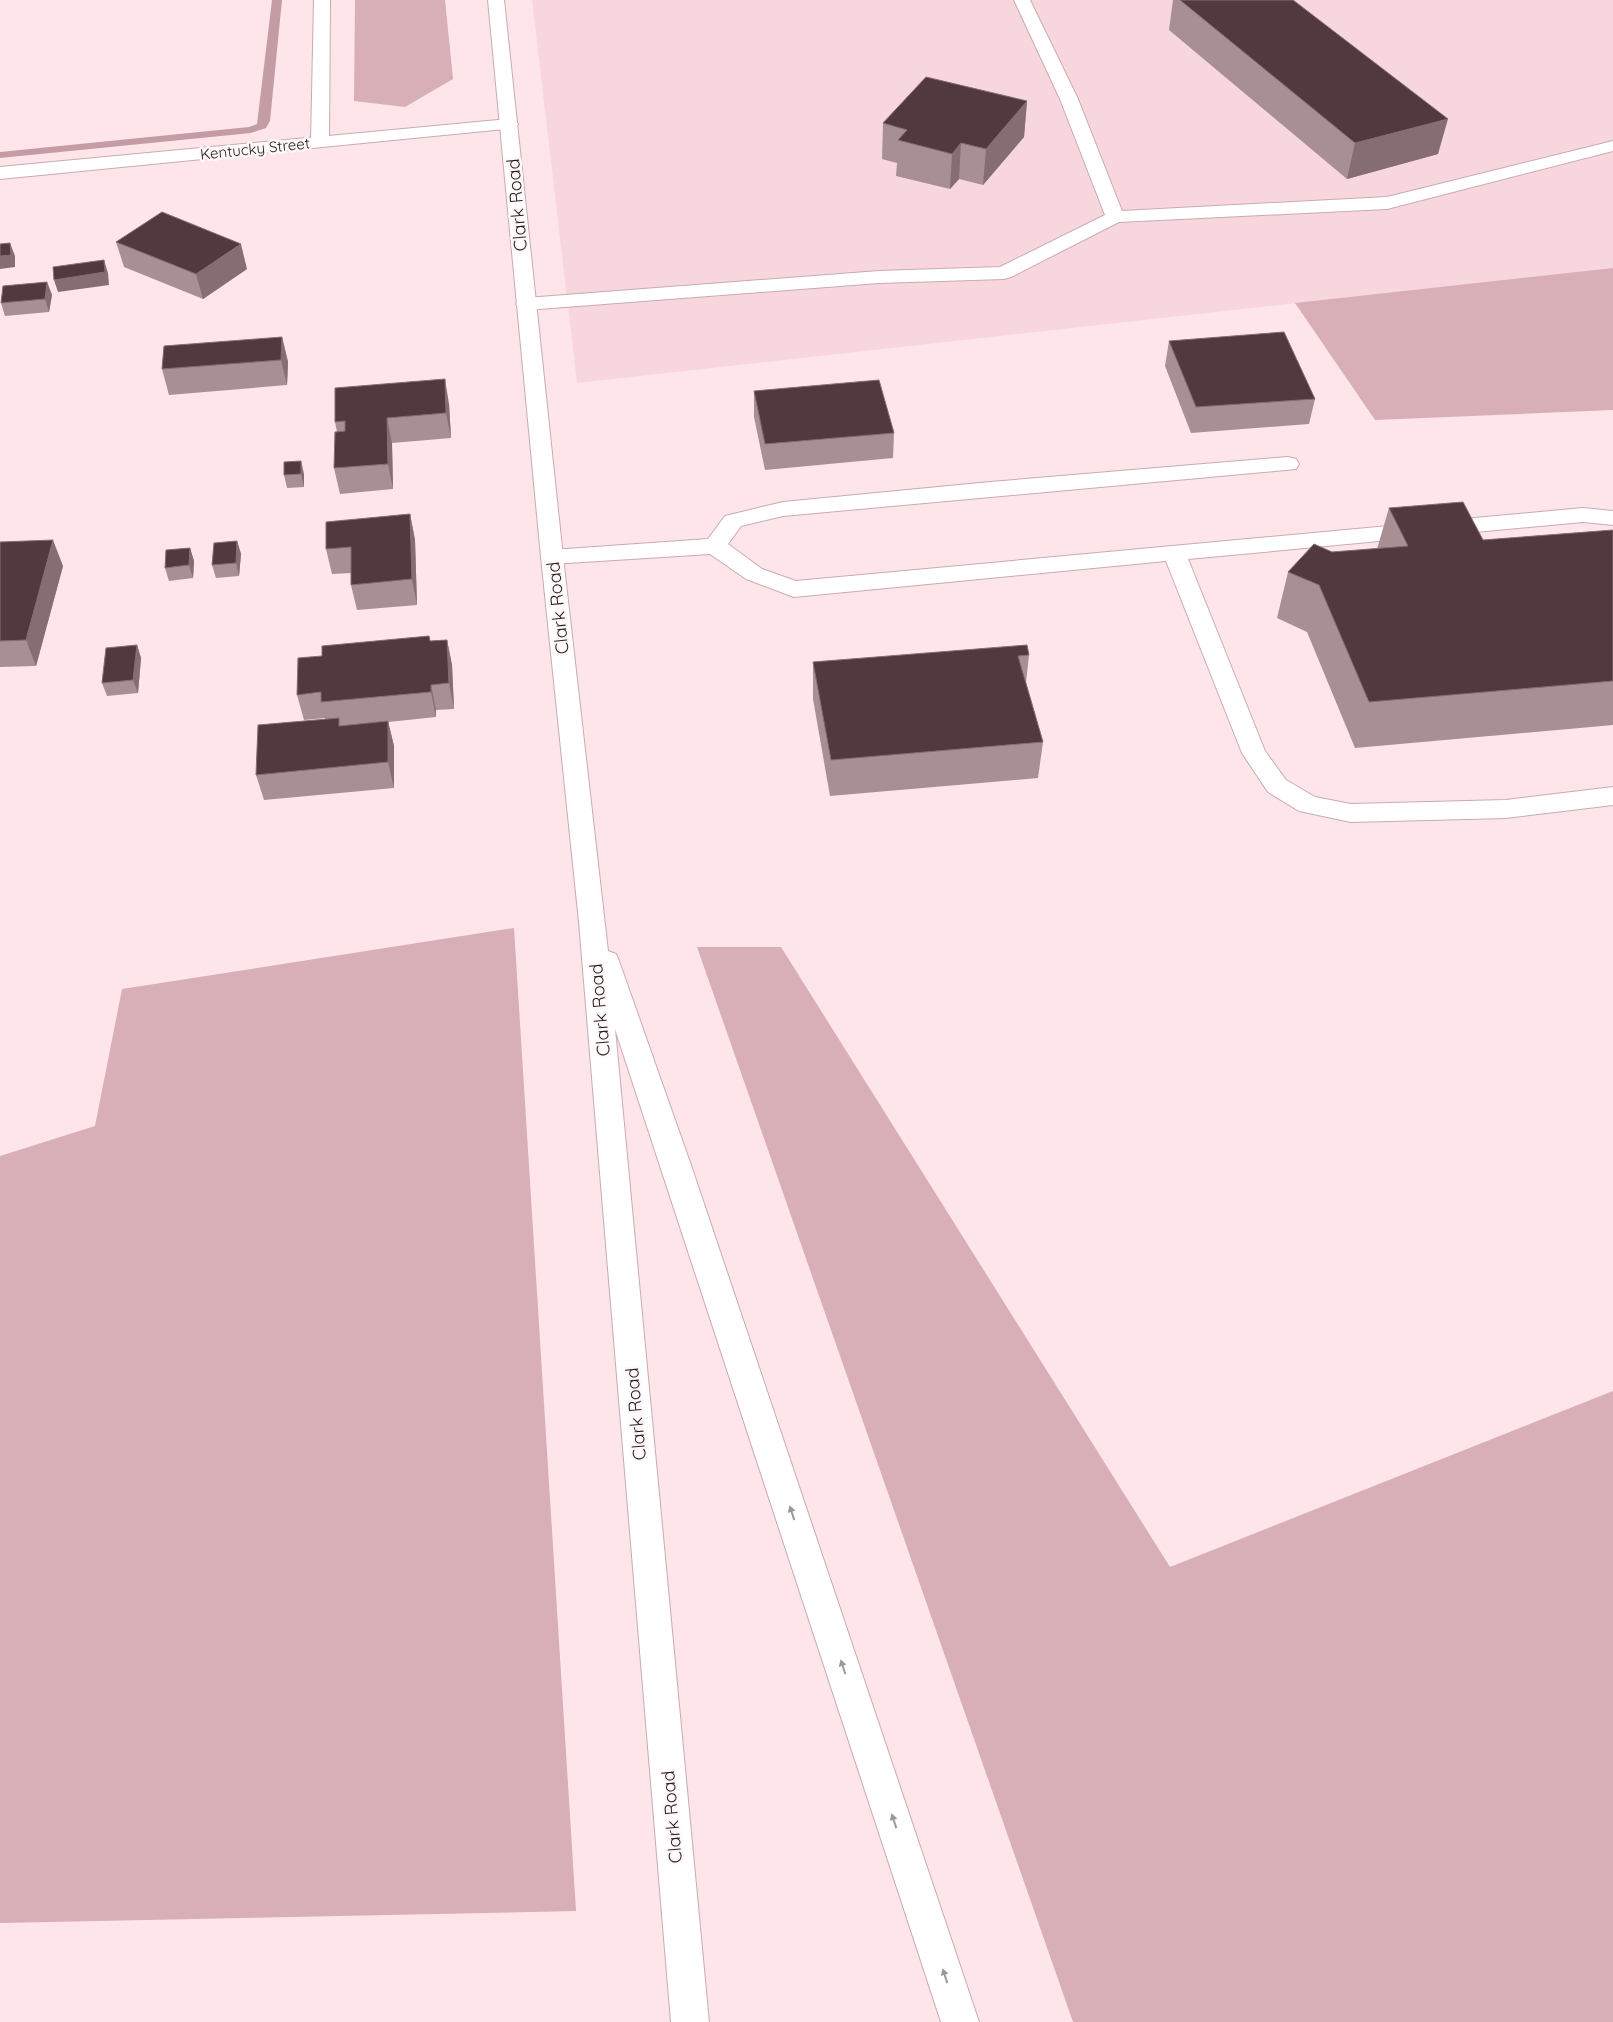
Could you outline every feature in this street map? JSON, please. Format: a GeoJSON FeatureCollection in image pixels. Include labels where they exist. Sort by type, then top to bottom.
{"type":"FeatureCollection","features":[{"type":"Feature","properties":{"kind":"street"},"geometry":{"type":"LineString","coordinates":[[320,142],[322,0]]}},
{"type":"Feature","properties":{"kind":"street","name":"Clark Road"},"geometry":{"type":"LineString","coordinates":[[496,0],[552,557],[592,922],[690,2022]]}},
{"type":"Feature","properties":{"kind":"street"},"geometry":{"type":"LineString","coordinates":[[1022,0],[1069,99],[1115,217]]}},
{"type":"Feature","properties":{"kind":"street","name":"Kentucky Street"},"geometry":{"type":"LineString","coordinates":[[0,172],[509,124]]}},
{"type":"Feature","properties":{"kind":"street"},"geometry":{"type":"LineString","coordinates":[[526,304],[879,277],[1004,273],[1115,217],[1387,203],[1613,146]]}},
{"type":"Feature","properties":{"kind":"street"},"geometry":{"type":"LineString","coordinates":[[715,546],[733,521],[783,509],[990,489],[1288,464]]}},
{"type":"Feature","properties":{"kind":"street"},"geometry":{"type":"LineString","coordinates":[[552,557],[715,546],[754,574],[794,589],[1583,515],[1613,518]]}},
{"type":"Feature","properties":{"kind":"street"},"geometry":{"type":"LineString","coordinates":[[1174,552],[1254,753],[1277,786],[1308,805],[1352,814],[1506,809],[1613,796]]}},
{"type":"Feature","properties":{"kind":"street"},"geometry":{"type":"LineString","coordinates":[[592,922],[677,1168],[960,2022]]}},
{"type":"Feature","properties":{"kind":"shaded area"},"geometry":{"type":"Polygon","coordinates":[[[355,0],[445,0],[453,79],[405,107],[354,101],[355,0]]]}},
{"type":"Feature","properties":{"kind":"shaded area"},"geometry":{"type":"Polygon","coordinates":[[[532,0],[1613,0],[1613,268],[577,383],[532,0]]]}},
{"type":"Feature","properties":{"kind":"shaded area"},"geometry":{"type":"Polygon","coordinates":[[[1613,268],[1613,410],[1375,420],[1295,303],[1613,268]]]}},
{"type":"Feature","properties":{"kind":"shaded area"},"geometry":{"type":"Polygon","coordinates":[[[514,928],[576,1911],[0,1923],[0,1156],[95,1126],[122,989],[514,928]]]}},
{"type":"Feature","properties":{"kind":"shaded area"},"geometry":{"type":"Polygon","coordinates":[[[697,947],[781,947],[1170,1567],[1613,1391],[1613,2022],[1073,2022],[697,947]]]}},
{"type":"Feature","properties":{"kind":"building"},"geometry":{"type":"Polygon","coordinates":[[[1180,0],[1293,0],[1448,119],[1355,143],[1180,0]]]}},
{"type":"Feature","properties":{"kind":"building"},"geometry":{"type":"Polygon","coordinates":[[[926,77],[1027,101],[986,149],[961,143],[952,154],[898,140],[907,130],[883,123],[926,77]]]}},
{"type":"Feature","properties":{"kind":"building"},"geometry":{"type":"Polygon","coordinates":[[[162,212],[241,244],[196,274],[116,242],[162,212]]]}},
{"type":"Feature","properties":{"kind":"building"},"geometry":{"type":"Polygon","coordinates":[[[10,243],[11,255],[0,256],[0,244],[10,243]]]}},
{"type":"Feature","properties":{"kind":"building"},"geometry":{"type":"Polygon","coordinates":[[[104,260],[105,272],[54,280],[53,267],[104,260]]]}},
{"type":"Feature","properties":{"kind":"building"},"geometry":{"type":"Polygon","coordinates":[[[47,282],[45,299],[1,303],[3,286],[47,282]]]}},
{"type":"Feature","properties":{"kind":"building"},"geometry":{"type":"Polygon","coordinates":[[[1284,332],[1315,399],[1196,407],[1169,341],[1284,332]]]}},
{"type":"Feature","properties":{"kind":"building"},"geometry":{"type":"Polygon","coordinates":[[[282,337],[281,360],[162,369],[164,346],[282,337]]]}},
{"type":"Feature","properties":{"kind":"building"},"geometry":{"type":"Polygon","coordinates":[[[445,379],[446,413],[387,418],[388,464],[334,468],[335,432],[345,431],[345,421],[335,422],[335,388],[445,379]]]}},
{"type":"Feature","properties":{"kind":"building"},"geometry":{"type":"Polygon","coordinates":[[[879,380],[894,433],[765,444],[754,391],[879,380]]]}},
{"type":"Feature","properties":{"kind":"building"},"geometry":{"type":"Polygon","coordinates":[[[301,461],[301,474],[284,475],[284,462],[301,461]]]}},
{"type":"Feature","properties":{"kind":"building"},"geometry":{"type":"Polygon","coordinates":[[[1463,502],[1483,540],[1613,530],[1613,681],[1369,702],[1319,585],[1288,572],[1314,544],[1332,552],[1408,546],[1389,508],[1463,502]]]}},
{"type":"Feature","properties":{"kind":"building"},"geometry":{"type":"Polygon","coordinates":[[[410,514],[412,579],[351,585],[351,547],[326,549],[326,522],[410,514]]]}},
{"type":"Feature","properties":{"kind":"building"},"geometry":{"type":"Polygon","coordinates":[[[53,540],[26,640],[0,641],[0,542],[53,540]]]}},
{"type":"Feature","properties":{"kind":"building"},"geometry":{"type":"Polygon","coordinates":[[[237,541],[236,563],[212,565],[214,543],[237,541]]]}},
{"type":"Feature","properties":{"kind":"building"},"geometry":{"type":"Polygon","coordinates":[[[190,548],[189,565],[165,568],[166,550],[190,548]]]}},
{"type":"Feature","properties":{"kind":"building"},"geometry":{"type":"Polygon","coordinates":[[[429,636],[430,641],[447,640],[449,683],[431,685],[431,692],[321,702],[321,692],[297,695],[298,658],[322,656],[322,646],[429,636]]]}},
{"type":"Feature","properties":{"kind":"building"},"geometry":{"type":"Polygon","coordinates":[[[137,645],[133,680],[102,683],[106,648],[137,645]]]}},
{"type":"Feature","properties":{"kind":"building"},"geometry":{"type":"Polygon","coordinates":[[[1027,645],[1029,655],[1018,656],[1043,742],[831,760],[813,662],[1027,645]]]}},
{"type":"Feature","properties":{"kind":"building"},"geometry":{"type":"Polygon","coordinates":[[[339,718],[339,726],[388,721],[388,762],[256,775],[258,725],[339,718]]]}},
{"type":"Feature","properties":{"kind":"waterway"},"geometry":{"type":"LineString","coordinates":[[0,155],[251,130],[262,126],[277,0]]}}]}
